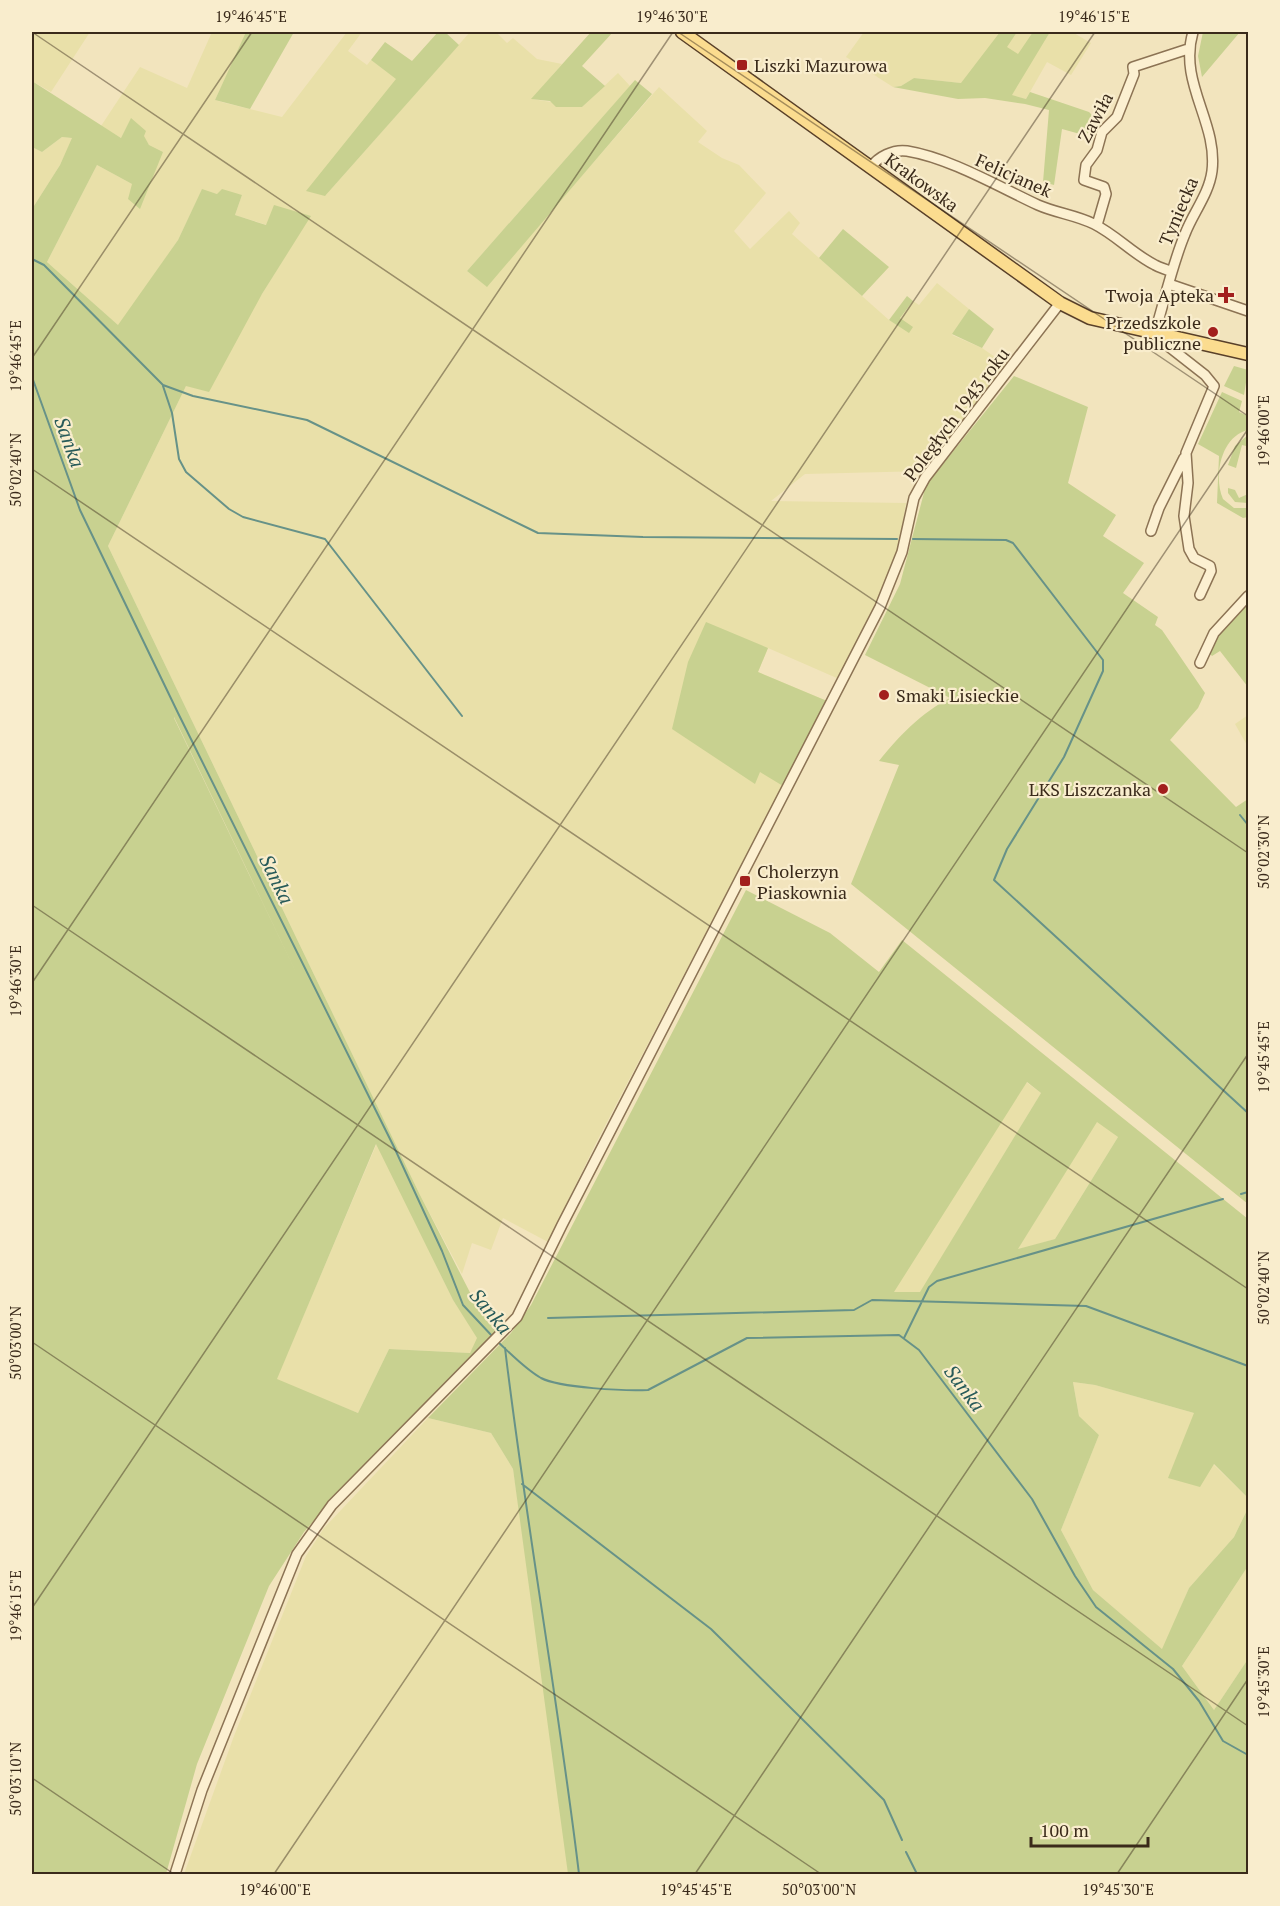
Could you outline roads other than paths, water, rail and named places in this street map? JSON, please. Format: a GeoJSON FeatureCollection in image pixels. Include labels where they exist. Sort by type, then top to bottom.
{"type":"FeatureCollection","features":[{"type":"Feature","properties":{"kind":"main road","name":"Krakowska"},"geometry":{"type":"LineString","coordinates":[[681,32],[1060,303],[1090,318],[1248,354]]}},
{"type":"Feature","properties":{"kind":"street","name":"Tyniecka"},"geometry":{"type":"LineString","coordinates":[[1155,332],[1185,233],[1206,192],[1212,172],[1210,142],[1190,73],[1188,49],[1193,32]]}},
{"type":"Feature","properties":{"kind":"street","name":"Zawiła"},"geometry":{"type":"LineString","coordinates":[[1096,225],[1106,194],[1104,187],[1084,180],[1084,173],[1086,165],[1097,150],[1102,132],[1117,117],[1134,74],[1133,67],[1188,49]]}},
{"type":"Feature","properties":{"kind":"street","name":"Felicjanek"},"geometry":{"type":"LineString","coordinates":[[871,167],[884,155],[906,151],[999,184],[1049,210],[1072,214],[1096,225],[1156,266],[1172,272]]}},
{"type":"Feature","properties":{"kind":"street"},"geometry":{"type":"LineString","coordinates":[[1169,284],[1248,311]]}},
{"type":"Feature","properties":{"kind":"street","name":"Poległych 1943 roku"},"geometry":{"type":"LineString","coordinates":[[175,1875],[202,1790],[297,1554],[332,1505],[517,1317],[894,578],[912,506],[921,485],[1060,303]]}},
{"type":"Feature","properties":{"kind":"street"},"geometry":{"type":"LineString","coordinates":[[1151,531],[1159,508],[1186,453],[1214,386],[1205,375],[1168,346],[1168,335]]}},
{"type":"Feature","properties":{"kind":"street"},"geometry":{"type":"LineString","coordinates":[[1186,453],[1188,483],[1184,516],[1188,549],[1194,558],[1210,566],[1211,571],[1200,595]]}},
{"type":"Feature","properties":{"kind":"street"},"geometry":{"type":"LineString","coordinates":[[1200,663],[1214,633],[1248,596]]}},
{"type":"Feature","properties":{"kind":"waterway"},"geometry":{"type":"LineString","coordinates":[[32,259],[44,265],[163,385],[193,396],[307,420],[538,533],[643,537],[897,539]]}},
{"type":"Feature","properties":{"kind":"waterway","name":"Sanka"},"geometry":{"type":"LineString","coordinates":[[32,377],[80,510],[178,713],[394,1147],[442,1251],[463,1305],[493,1337]]}},
{"type":"Feature","properties":{"kind":"waterway"},"geometry":{"type":"LineString","coordinates":[[163,386],[172,413],[179,459],[186,472],[229,509],[243,517],[325,539],[462,716]]}},
{"type":"Feature","properties":{"kind":"waterway"},"geometry":{"type":"LineString","coordinates":[[913,539],[1006,540],[1013,543],[1103,660],[1103,671],[1064,757],[1007,849],[994,880],[1248,1113]]}},
{"type":"Feature","properties":{"kind":"waterway"},"geometry":{"type":"LineString","coordinates":[[1240,815],[1248,825]]}},
{"type":"Feature","properties":{"kind":"waterway"},"geometry":{"type":"LineString","coordinates":[[1241,1194],[1248,1192]]}},
{"type":"Feature","properties":{"kind":"waterway"},"geometry":{"type":"LineString","coordinates":[[904,1338],[929,1287],[937,1281],[1223,1199]]}},
{"type":"Feature","properties":{"kind":"waterway"},"geometry":{"type":"LineString","coordinates":[[548,1318],[854,1310],[872,1300],[1086,1306],[1248,1366]]}},
{"type":"Feature","properties":{"kind":"waterway","name":"Sanka"},"geometry":{"type":"LineString","coordinates":[[497,1341],[529,1370],[550,1381],[593,1388],[648,1390],[747,1338],[899,1335],[919,1350],[1032,1499],[1075,1576],[1096,1607],[1173,1669],[1199,1701],[1223,1741],[1248,1755]]}},
{"type":"Feature","properties":{"kind":"waterway"},"geometry":{"type":"LineString","coordinates":[[505,1348],[579,1874]]}},
{"type":"Feature","properties":{"kind":"waterway"},"geometry":{"type":"LineString","coordinates":[[522,1484],[711,1629],[884,1800],[902,1840]]}},
{"type":"Feature","properties":{"kind":"waterway"},"geometry":{"type":"LineString","coordinates":[[906,1852],[917,1874]]}},
{"type":"Feature","properties":{"kind":"place","name":"Liszki Mazurowa"},"geometry":{"type":"Point","coordinates":[742,65]}},
{"type":"Feature","properties":{"kind":"place","name":"Twoja Apteka"},"geometry":{"type":"Point","coordinates":[1226,295]}},
{"type":"Feature","properties":{"kind":"place","name":"Przedszkole publiczne"},"geometry":{"type":"Point","coordinates":[1213,332]}},
{"type":"Feature","properties":{"kind":"place","name":"Smaki Lisieckie"},"geometry":{"type":"Point","coordinates":[884,695]}},
{"type":"Feature","properties":{"kind":"place","name":"LKS Liszczanka"},"geometry":{"type":"Point","coordinates":[1163,789]}},
{"type":"Feature","properties":{"kind":"place","name":"Cholerzyn Piaskownia"},"geometry":{"type":"Point","coordinates":[745,881]}}]}
